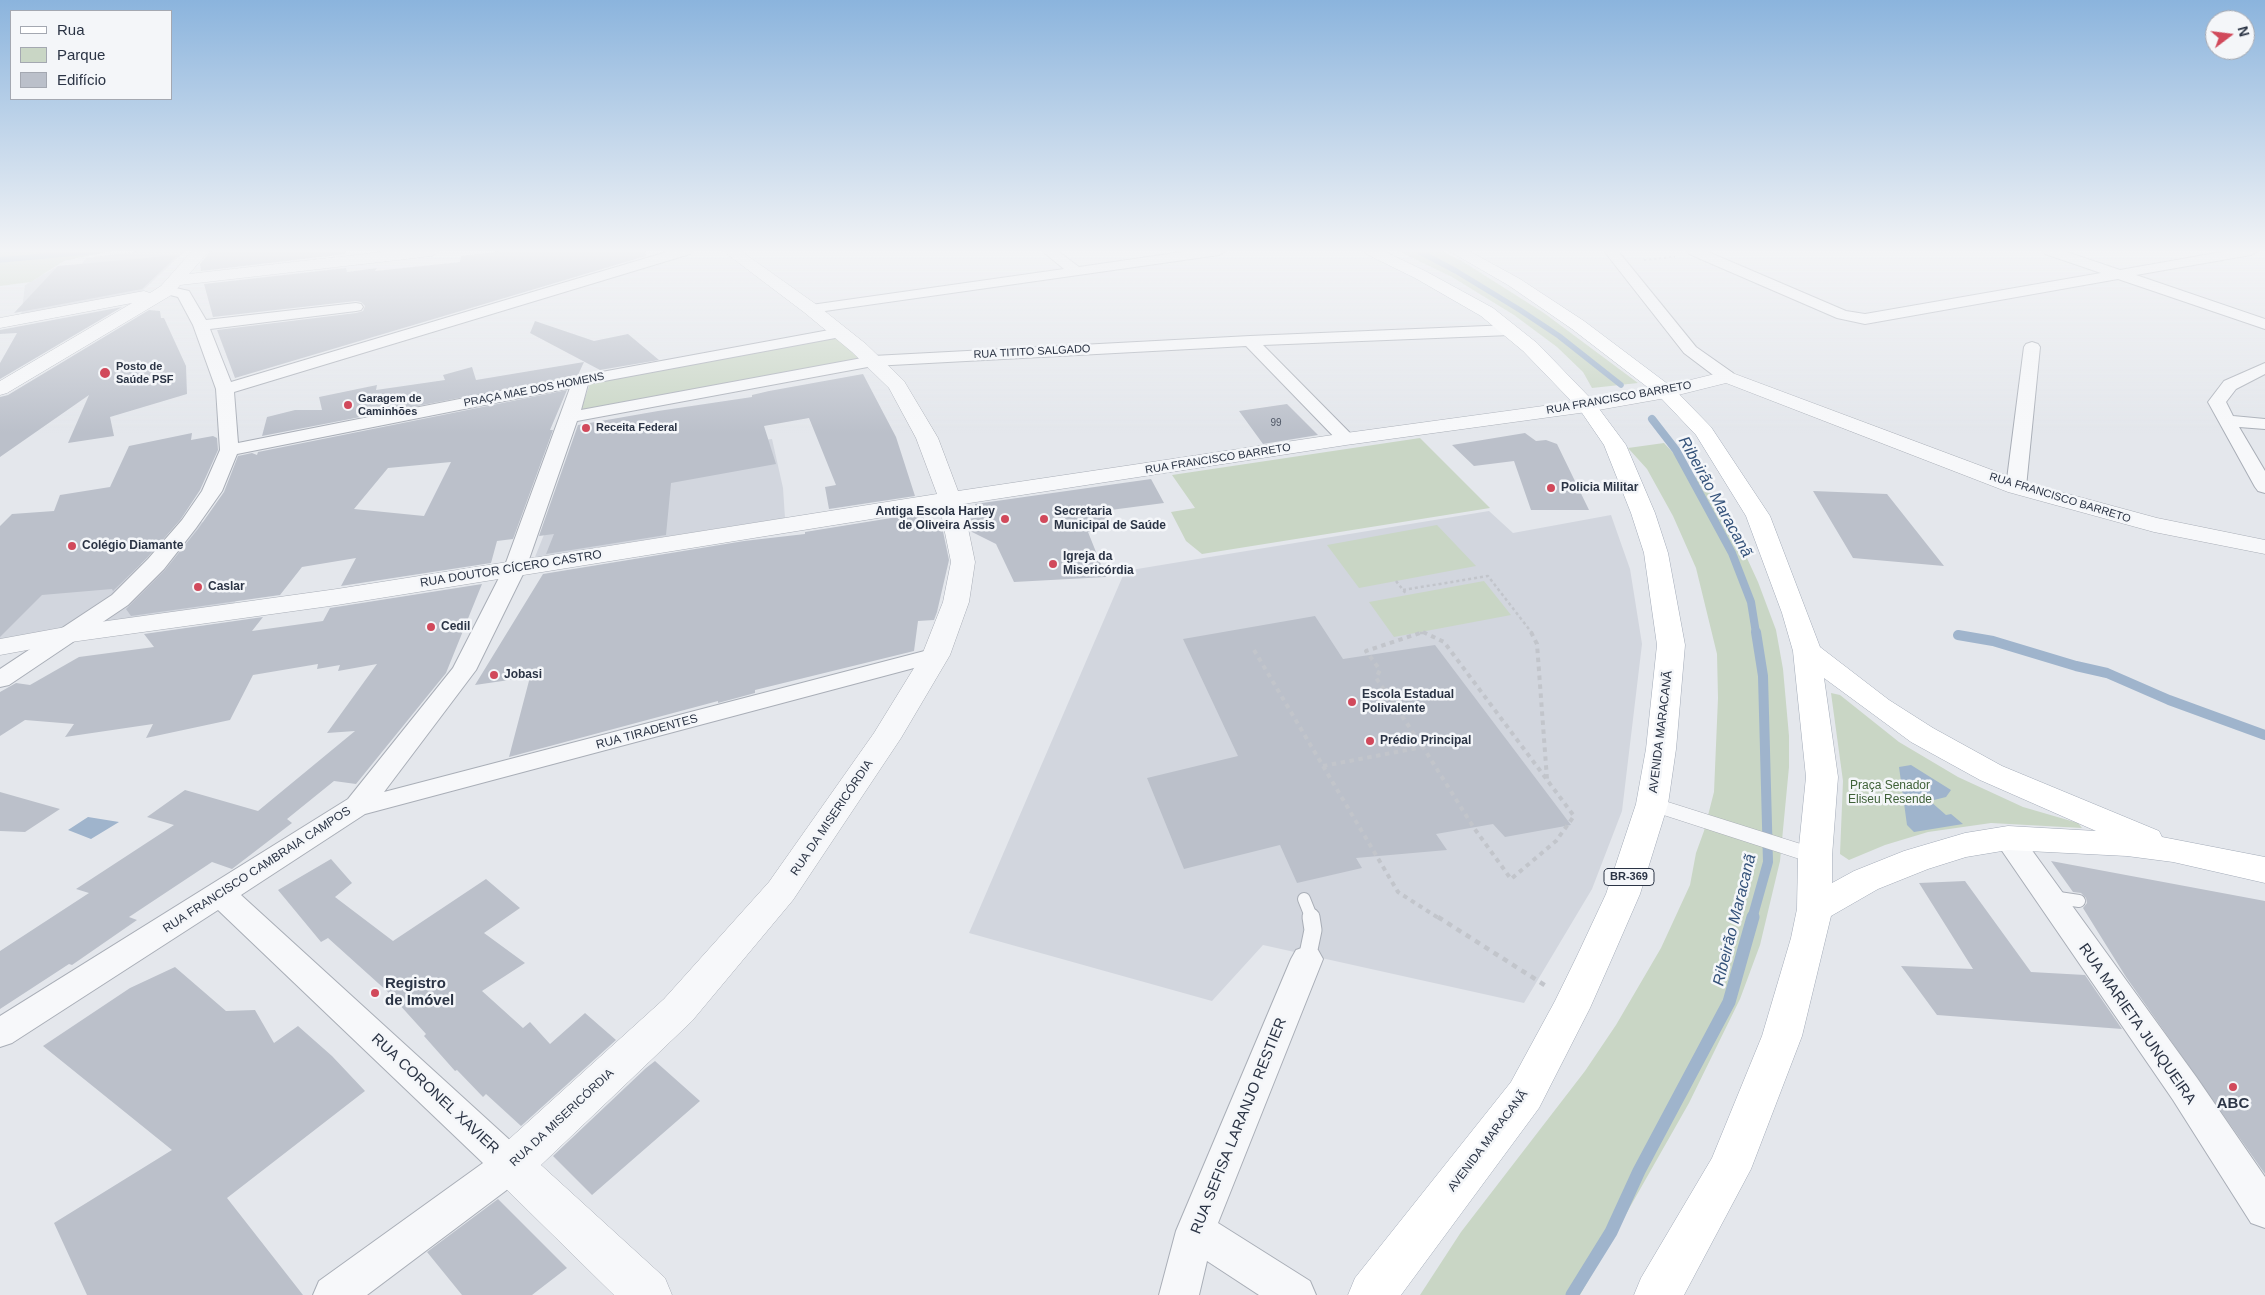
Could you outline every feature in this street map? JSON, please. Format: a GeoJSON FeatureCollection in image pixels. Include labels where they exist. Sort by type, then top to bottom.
{"type":"FeatureCollection","features":[{"type":"Feature","properties":{"kind":"main road","name":"AVENIDA MARACANÃ"},"geometry":{"type":"LineString","coordinates":[[1372,1295],[1525,1094],[1571,1008],[1623,894],[1667,809],[1661,749],[1671,644],[1656,553],[1644,513],[1615,445],[1587,406],[1571,387],[1510,330],[1486,311]]}},
{"type":"Feature","properties":{"kind":"main road"},"geometry":{"type":"LineString","coordinates":[[1559,311],[1666,392],[1704,431],[1758,516],[1795,613],[1807,651],[1822,777],[1815,856],[1815,909],[1782,1036],[1729,1169],[1658,1295]]}},
{"type":"Feature","properties":{"kind":"main road"},"geometry":{"type":"LineString","coordinates":[[1807,651],[1922,736],[1991,773],[2173,850]]}},
{"type":"Feature","properties":{"kind":"main road"},"geometry":{"type":"LineString","coordinates":[[1815,909],[1866,880],[1916,860],[1965,845],[2008,838],[2127,844],[2173,850],[2265,870]]}},
{"type":"Feature","properties":{"kind":"street"},"geometry":{"type":"LineString","coordinates":[[0,323],[63,311]]}},
{"type":"Feature","properties":{"kind":"street"},"geometry":{"type":"LineString","coordinates":[[0,389],[129,311]]}},
{"type":"Feature","properties":{"kind":"street"},"geometry":{"type":"LineString","coordinates":[[0,680],[120,600],[184,531],[212,491],[229,450],[225,389],[201,325],[194,311]]}},
{"type":"Feature","properties":{"kind":"street"},"geometry":{"type":"LineString","coordinates":[[201,325],[318,311]]}},
{"type":"Feature","properties":{"kind":"street"},"geometry":{"type":"LineString","coordinates":[[225,389],[484,311]]}},
{"type":"Feature","properties":{"kind":"street","name":"RUA DA MISERICÓRDIA"},"geometry":{"type":"LineString","coordinates":[[333,1295],[511,1165],[678,1010],[781,891],[886,738],[936,654],[956,602],[963,562],[950,499],[927,438],[897,385],[873,361],[816,311]]}},
{"type":"Feature","properties":{"kind":"street"},"geometry":{"type":"LineString","coordinates":[[1661,311],[1690,350],[1727,377]]}},
{"type":"Feature","properties":{"kind":"street"},"geometry":{"type":"LineString","coordinates":[[1835,311],[1850,318],[1873,318],[1909,311]]}},
{"type":"Feature","properties":{"kind":"street"},"geometry":{"type":"LineString","coordinates":[[2228,311],[2265,324]]}},
{"type":"Feature","properties":{"kind":"street","name":"RUA TITITO SALGADO"},"geometry":{"type":"LineString","coordinates":[[873,361],[1250,341],[1510,330]]}},
{"type":"Feature","properties":{"kind":"street","name":"PRAÇA MAE DOS HOMENS"},"geometry":{"type":"LineString","coordinates":[[229,450],[581,381],[840,333]]}},
{"type":"Feature","properties":{"kind":"street"},"geometry":{"type":"LineString","coordinates":[[1250,341],[1346,439]]}},
{"type":"Feature","properties":{"kind":"street"},"geometry":{"type":"LineString","coordinates":[[2016,487],[2032,347]]}},
{"type":"Feature","properties":{"kind":"street"},"geometry":{"type":"LineString","coordinates":[[570,417],[873,361]]}},
{"type":"Feature","properties":{"kind":"street"},"geometry":{"type":"LineString","coordinates":[[2265,368],[2230,385],[2223,392],[2218,402],[2226,421],[2265,487]]}},
{"type":"Feature","properties":{"kind":"street","name":"RUA FRANCISCO BARRETO"},"geometry":{"type":"LineString","coordinates":[[950,499],[1346,439],[1587,406],[1666,392],[1727,377],[2016,487],[2154,526],[2265,547]]}},
{"type":"Feature","properties":{"kind":"street","name":"RUA FRANCISCO CAMBRAIA CAMPOS"},"geometry":{"type":"LineString","coordinates":[[0,1033],[358,806],[464,670],[515,568],[570,417],[581,381]]}},
{"type":"Feature","properties":{"kind":"street"},"geometry":{"type":"LineString","coordinates":[[2226,421],[2265,424]]}},
{"type":"Feature","properties":{"kind":"street","name":"RUA DOUTOR CÍCERO CASTRO"},"geometry":{"type":"LineString","coordinates":[[0,647],[71,634],[228,614],[950,499]]}},
{"type":"Feature","properties":{"kind":"street","name":"RUA TIRADENTES"},"geometry":{"type":"LineString","coordinates":[[358,806],[382,802],[936,654]]}},
{"type":"Feature","properties":{"kind":"street"},"geometry":{"type":"LineString","coordinates":[[1667,809],[1815,856]]}},
{"type":"Feature","properties":{"kind":"street","name":"RUA MARIETA JUNQUEIRA"},"geometry":{"type":"LineString","coordinates":[[2008,838],[2064,898],[2124,989],[2185,1090],[2265,1210]]}},
{"type":"Feature","properties":{"kind":"street","name":"RUA CORONEL XAVIER"},"geometry":{"type":"LineString","coordinates":[[221,894],[648,1295]]}},
{"type":"Feature","properties":{"kind":"street","name":"RUA SEFISA LARANJO RESTIER"},"geometry":{"type":"LineString","coordinates":[[1179,1295],[1195,1231],[1307,959]]}},
{"type":"Feature","properties":{"kind":"street"},"geometry":{"type":"LineString","coordinates":[[1195,1231],[1296,1295]]}},
{"type":"Feature","properties":{"kind":"lane"},"geometry":{"type":"LineString","coordinates":[[1304,899],[1311,914],[1312,930],[1307,959]]}},
{"type":"Feature","properties":{"kind":"path"},"geometry":{"type":"LineString","coordinates":[[1403,590],[1488,576],[1530,629],[1537,644],[1547,780]]}},
{"type":"Feature","properties":{"kind":"path"},"geometry":{"type":"LineString","coordinates":[[1396,581],[1407,595]]}},
{"type":"Feature","properties":{"kind":"path"},"geometry":{"type":"LineString","coordinates":[[1423,632],[1444,642],[1574,816],[1556,841],[1511,878],[1474,828],[1423,747],[1376,678],[1380,670],[1366,651],[1423,632]]}},
{"type":"Feature","properties":{"kind":"path"},"geometry":{"type":"LineString","coordinates":[[1254,650],[1398,892],[1546,985],[1571,1008]]}},
{"type":"Feature","properties":{"kind":"path"},"geometry":{"type":"LineString","coordinates":[[1323,766],[1423,747]]}},
{"type":"Feature","properties":{"kind":"shaded area"},"geometry":{"type":"Polygon","coordinates":[[[22,311],[52,311],[21,317],[22,311]]]}},
{"type":"Feature","properties":{"kind":"shaded area"},"geometry":{"type":"Polygon","coordinates":[[[772,439],[783,488],[785,518],[535,557],[572,465],[772,439]]]}},
{"type":"Feature","properties":{"kind":"shaded area","name":"Escola Estadual Polivalente"},"geometry":{"type":"Polygon","coordinates":[[[1489,511],[1513,533],[1611,515],[1630,569],[1642,644],[1622,811],[1592,889],[1524,1003],[1263,945],[1212,1001],[969,933],[1125,571],[1489,511]]]}},
{"type":"Feature","properties":{"kind":"shaded area"},"geometry":{"type":"Polygon","coordinates":[[[214,520],[274,540],[232,607],[0,644],[0,594],[17,579],[149,563],[193,524],[214,520]]]}},
{"type":"Feature","properties":{"kind":"green space"},"geometry":{"type":"Polygon","coordinates":[[[1508,311],[1542,311],[1638,383],[1592,388],[1583,372],[1557,347],[1508,311]]]}},
{"type":"Feature","properties":{"kind":"green space"},"geometry":{"type":"Polygon","coordinates":[[[838,336],[863,359],[580,413],[590,383],[838,336]]]}},
{"type":"Feature","properties":{"kind":"green space"},"geometry":{"type":"Polygon","coordinates":[[[1420,438],[1490,508],[1202,554],[1186,541],[1171,512],[1195,508],[1172,475],[1420,438]]]}},
{"type":"Feature","properties":{"kind":"green space"},"geometry":{"type":"Polygon","coordinates":[[[1664,443],[1716,499],[1728,517],[1758,582],[1776,630],[1783,669],[1789,736],[1789,767],[1780,861],[1760,945],[1740,999],[1689,1103],[1580,1295],[1420,1295],[1461,1232],[1585,1071],[1616,1025],[1661,948],[1690,885],[1696,853],[1714,792],[1718,698],[1717,654],[1696,568],[1673,516],[1647,469],[1628,448],[1664,443]]]}},
{"type":"Feature","properties":{"kind":"green space"},"geometry":{"type":"Polygon","coordinates":[[[1437,525],[1476,566],[1359,588],[1327,545],[1437,525]]]}},
{"type":"Feature","properties":{"kind":"green space"},"geometry":{"type":"Polygon","coordinates":[[[1484,581],[1511,615],[1394,637],[1369,602],[1484,581]]]}},
{"type":"Feature","properties":{"kind":"green space","name":"Praça Senador Eliseu Resende"},"geometry":{"type":"Polygon","coordinates":[[[1831,693],[1840,695],[1899,742],[1958,777],[2023,807],[2078,823],[2082,828],[1991,823],[1928,832],[1885,845],[1849,860],[1840,854],[1843,781],[1831,693]]]}},
{"type":"Feature","properties":{"kind":"water"},"geometry":{"type":"Polygon","coordinates":[[[1911,765],[1951,790],[1946,797],[1930,801],[1946,815],[1951,814],[1963,824],[1914,832],[1907,825],[1899,767],[1911,765]]]}},
{"type":"Feature","properties":{"kind":"water"},"geometry":{"type":"Polygon","coordinates":[[[88,817],[119,822],[91,839],[68,830],[88,817]]]}},
{"type":"Feature","properties":{"kind":"building"},"geometry":{"type":"Polygon","coordinates":[[[98,311],[114,311],[0,379],[0,363],[17,333],[0,334],[0,330],[98,311]]]}},
{"type":"Feature","properties":{"kind":"building"},"geometry":{"type":"Polygon","coordinates":[[[147,311],[160,311],[161,318],[164,318],[186,366],[187,394],[110,417],[114,436],[68,443],[89,395],[0,457],[0,397],[8,395],[147,311]]]}},
{"type":"Feature","properties":{"kind":"building"},"geometry":{"type":"Polygon","coordinates":[[[211,311],[263,311],[213,317],[211,311]]]}},
{"type":"Feature","properties":{"kind":"building"},"geometry":{"type":"Polygon","coordinates":[[[459,311],[235,378],[217,330],[356,313],[459,311]]]}},
{"type":"Feature","properties":{"kind":"building"},"geometry":{"type":"Polygon","coordinates":[[[535,321],[594,341],[628,334],[659,360],[600,370],[530,333],[535,321]]]}},
{"type":"Feature","properties":{"kind":"building"},"geometry":{"type":"Polygon","coordinates":[[[584,362],[578,375],[262,436],[267,417],[295,410],[322,410],[319,397],[377,385],[376,390],[445,380],[443,375],[472,367],[476,380],[584,362]]]}},
{"type":"Feature","properties":{"kind":"building"},"geometry":{"type":"Polygon","coordinates":[[[863,374],[896,437],[915,496],[829,509],[825,487],[836,485],[809,418],[764,426],[776,464],[671,483],[666,535],[546,554],[554,534],[539,536],[578,425],[752,397],[752,395],[769,391],[863,374]]]}},
{"type":"Feature","properties":{"kind":"building"},"geometry":{"type":"Polygon","coordinates":[[[567,390],[550,430],[553,430],[513,539],[497,541],[491,563],[341,586],[356,558],[302,567],[280,595],[131,616],[126,609],[165,570],[198,529],[224,492],[238,456],[252,453],[257,455],[258,452],[567,390]],[[451,462],[388,468],[354,509],[424,516],[451,462]]]}},
{"type":"Feature","properties":{"kind":"building"},"geometry":{"type":"Polygon","coordinates":[[[1287,404],[1318,435],[1263,444],[1239,411],[1287,404]]]}},
{"type":"Feature","properties":{"kind":"building"},"geometry":{"type":"Polygon","coordinates":[[[192,433],[191,440],[213,436],[217,438],[218,450],[200,490],[181,519],[147,558],[113,591],[112,589],[42,595],[0,637],[0,526],[12,514],[54,511],[60,495],[110,487],[129,446],[192,433]]]}},
{"type":"Feature","properties":{"kind":"building","name":"Policia Militar"},"geometry":{"type":"Polygon","coordinates":[[[1525,433],[1536,441],[1546,440],[1557,444],[1589,510],[1531,510],[1514,461],[1474,466],[1452,445],[1525,433]]]}},
{"type":"Feature","properties":{"kind":"building","name":"Secretaria Municipal de Saúde"},"geometry":{"type":"Polygon","coordinates":[[[1151,479],[1164,503],[1103,511],[1112,528],[1088,532],[1106,577],[1014,582],[996,544],[970,531],[968,519],[980,517],[975,504],[1151,479]]]}},
{"type":"Feature","properties":{"kind":"building"},"geometry":{"type":"Polygon","coordinates":[[[1813,491],[1887,494],[1944,566],[1853,558],[1813,491]]]}},
{"type":"Feature","properties":{"kind":"building"},"geometry":{"type":"Polygon","coordinates":[[[922,513],[926,524],[941,522],[949,560],[934,620],[918,621],[914,651],[755,690],[755,693],[718,703],[718,701],[509,757],[530,677],[475,685],[543,574],[744,541],[805,534],[805,532],[922,513]]]}},
{"type":"Feature","properties":{"kind":"building"},"geometry":{"type":"Polygon","coordinates":[[[482,584],[446,673],[356,784],[334,781],[287,819],[292,823],[232,869],[212,862],[129,917],[137,920],[72,965],[69,964],[0,1009],[0,951],[89,893],[76,889],[174,825],[147,817],[185,790],[258,811],[355,731],[327,733],[377,664],[338,671],[340,665],[317,669],[318,664],[253,675],[230,720],[146,738],[153,724],[65,737],[74,724],[25,720],[0,736],[0,692],[16,683],[30,685],[79,657],[154,647],[144,634],[263,617],[252,631],[323,621],[330,608],[482,584]]]}},
{"type":"Feature","properties":{"kind":"building","name":"Prédio Principal"},"geometry":{"type":"Polygon","coordinates":[[[1315,616],[1343,659],[1435,645],[1571,825],[1505,837],[1493,824],[1436,834],[1447,850],[1356,858],[1362,868],[1297,883],[1280,845],[1184,869],[1147,778],[1238,756],[1183,639],[1315,616]]]}},
{"type":"Feature","properties":{"kind":"building"},"geometry":{"type":"Polygon","coordinates":[[[0,792],[60,809],[25,832],[0,831],[0,792]]]}},
{"type":"Feature","properties":{"kind":"building"},"geometry":{"type":"Polygon","coordinates":[[[331,859],[352,883],[335,897],[393,941],[486,879],[520,908],[484,933],[525,963],[482,991],[523,1028],[530,1022],[550,1044],[585,1013],[616,1040],[521,1126],[486,1094],[483,1097],[457,1070],[455,1071],[424,1036],[426,1034],[388,992],[328,938],[321,942],[278,890],[331,859]]]}},
{"type":"Feature","properties":{"kind":"building","name":"ABC"},"geometry":{"type":"Polygon","coordinates":[[[2051,861],[2265,901],[2265,1174],[2126,977],[2083,908],[2087,903],[2086,898],[2081,893],[2073,892],[2051,861]]]}},
{"type":"Feature","properties":{"kind":"building"},"geometry":{"type":"Polygon","coordinates":[[[1965,881],[2031,972],[2085,975],[2122,1029],[1937,1015],[1901,966],[1973,969],[1919,883],[1965,881]]]}},
{"type":"Feature","properties":{"kind":"building"},"geometry":{"type":"Polygon","coordinates":[[[175,967],[226,1011],[255,1010],[274,1043],[298,1026],[332,1056],[365,1091],[227,1198],[303,1295],[87,1295],[54,1223],[172,1150],[43,1046],[130,988],[175,967]]]}},
{"type":"Feature","properties":{"kind":"building"},"geometry":{"type":"Polygon","coordinates":[[[655,1061],[700,1101],[592,1195],[553,1156],[655,1061]]]}},
{"type":"Feature","properties":{"kind":"building"},"geometry":{"type":"Polygon","coordinates":[[[498,1199],[567,1268],[532,1295],[462,1295],[427,1252],[498,1199]]]}},
{"type":"Feature","properties":{"kind":"waterway","name":"Ribeirão Maracanã"},"geometry":{"type":"LineString","coordinates":[[1522,311],[1559,336],[1621,385]]}},
{"type":"Feature","properties":{"kind":"waterway","name":"Ribeirão Maracanã"},"geometry":{"type":"LineString","coordinates":[[1652,419],[1676,450],[1732,553],[1751,602],[1756,633]]}},
{"type":"Feature","properties":{"kind":"waterway","name":"Ribeirão Maracanã"},"geometry":{"type":"LineString","coordinates":[[1752,919],[1768,862],[1763,676],[1756,632]]}},
{"type":"Feature","properties":{"kind":"waterway"},"geometry":{"type":"LineString","coordinates":[[1958,635],[1993,641],[2076,666],[2107,673],[2169,700],[2265,735]]}},
{"type":"Feature","properties":{"kind":"waterway","name":"Ribeirão Maracanã"},"geometry":{"type":"LineString","coordinates":[[1572,1295],[1611,1232],[1639,1171],[1729,1002],[1753,917]]}},
{"type":"Feature","properties":{"kind":"place","name":"Posto de Saúde PSF"},"geometry":{"type":"Point","coordinates":[105,373]}},
{"type":"Feature","properties":{"kind":"place","name":"Garagem de Caminhões"},"geometry":{"type":"Point","coordinates":[348,405]}},
{"type":"Feature","properties":{"kind":"place","name":"Receita Federal"},"geometry":{"type":"Point","coordinates":[586,428]}},
{"type":"Feature","properties":{"kind":"place","name":"Policia Militar"},"geometry":{"type":"Point","coordinates":[1551,488]}},
{"type":"Feature","properties":{"kind":"place","name":"Antiga Escola Harley de Oliveira Assis"},"geometry":{"type":"Point","coordinates":[1005,519]}},
{"type":"Feature","properties":{"kind":"place","name":"Secretaria Municipal de Saúde"},"geometry":{"type":"Point","coordinates":[1044,519]}},
{"type":"Feature","properties":{"kind":"place","name":"Colégio Diamante"},"geometry":{"type":"Point","coordinates":[72,546]}},
{"type":"Feature","properties":{"kind":"place","name":"Igreja da Misericórdia"},"geometry":{"type":"Point","coordinates":[1053,564]}},
{"type":"Feature","properties":{"kind":"place","name":"Caslar"},"geometry":{"type":"Point","coordinates":[198,587]}},
{"type":"Feature","properties":{"kind":"place","name":"Cedil"},"geometry":{"type":"Point","coordinates":[431,627]}},
{"type":"Feature","properties":{"kind":"place","name":"Jobasi"},"geometry":{"type":"Point","coordinates":[494,675]}},
{"type":"Feature","properties":{"kind":"place","name":"Escola Estadual Polivalente"},"geometry":{"type":"Point","coordinates":[1352,702]}},
{"type":"Feature","properties":{"kind":"place","name":"Prédio Principal"},"geometry":{"type":"Point","coordinates":[1370,741]}},
{"type":"Feature","properties":{"kind":"place","name":"Registro de Imóvel"},"geometry":{"type":"Point","coordinates":[375,993]}},
{"type":"Feature","properties":{"kind":"place","name":"ABC"},"geometry":{"type":"Point","coordinates":[2233,1087]}}]}
